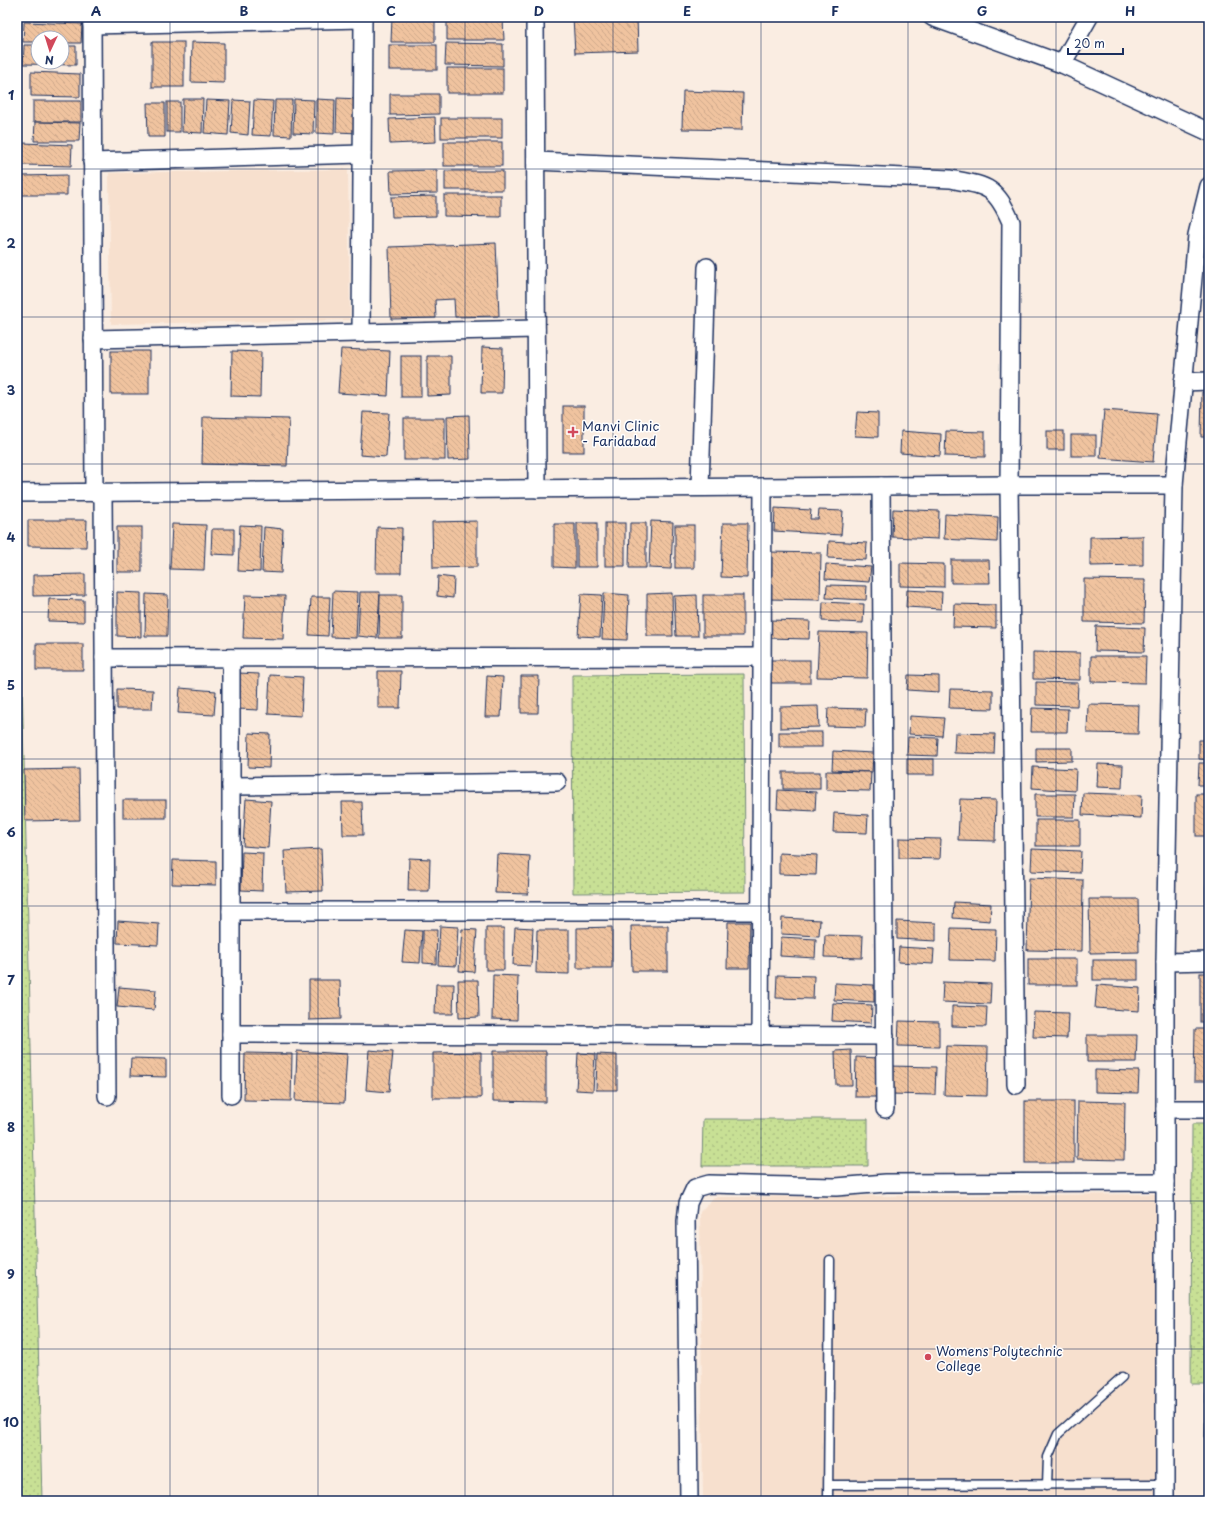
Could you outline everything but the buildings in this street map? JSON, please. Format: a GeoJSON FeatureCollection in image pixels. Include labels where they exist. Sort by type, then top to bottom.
{"type":"FeatureCollection","features":[{"type":"Feature","properties":{"kind":"street"},"geometry":{"type":"LineString","coordinates":[[536,17],[537,489]]}},
{"type":"Feature","properties":{"kind":"street"},"geometry":{"type":"LineString","coordinates":[[932,17],[1062,64],[1209,132]]}},
{"type":"Feature","properties":{"kind":"street"},"geometry":{"type":"LineString","coordinates":[[1062,64],[1089,17]]}},
{"type":"Feature","properties":{"kind":"street"},"geometry":{"type":"LineString","coordinates":[[106,1096],[104,658],[93,339],[92,21],[363,18],[361,333]]}},
{"type":"Feature","properties":{"kind":"street"},"geometry":{"type":"LineString","coordinates":[[92,162],[362,154]]}},
{"type":"Feature","properties":{"kind":"street"},"geometry":{"type":"LineString","coordinates":[[536,161],[950,179],[975,184],[993,190],[1004,206],[1011,222],[1009,485],[1016,1085]]}},
{"type":"Feature","properties":{"kind":"street"},"geometry":{"type":"LineString","coordinates":[[1165,1493],[1166,962],[1174,485],[1197,235],[1209,186]]}},
{"type":"Feature","properties":{"kind":"street"},"geometry":{"type":"LineString","coordinates":[[700,487],[708,267]]}},
{"type":"Feature","properties":{"kind":"street"},"geometry":{"type":"LineString","coordinates":[[93,339],[536,329]]}},
{"type":"Feature","properties":{"kind":"street"},"geometry":{"type":"LineString","coordinates":[[1183,382],[1209,381]]}},
{"type":"Feature","properties":{"kind":"street"},"geometry":{"type":"LineString","coordinates":[[17,493],[700,487],[1174,485]]}},
{"type":"Feature","properties":{"kind":"street"},"geometry":{"type":"LineString","coordinates":[[881,486],[885,1109]]}},
{"type":"Feature","properties":{"kind":"street"},"geometry":{"type":"LineString","coordinates":[[760,1036],[764,487]]}},
{"type":"Feature","properties":{"kind":"street"},"geometry":{"type":"LineString","coordinates":[[104,658],[762,657]]}},
{"type":"Feature","properties":{"kind":"street"},"geometry":{"type":"LineString","coordinates":[[231,658],[231,1095]]}},
{"type":"Feature","properties":{"kind":"street"},"geometry":{"type":"LineString","coordinates":[[231,786],[557,782]]}},
{"type":"Feature","properties":{"kind":"street"},"geometry":{"type":"LineString","coordinates":[[231,912],[761,911]]}},
{"type":"Feature","properties":{"kind":"street"},"geometry":{"type":"LineString","coordinates":[[1166,962],[1209,962]]}},
{"type":"Feature","properties":{"kind":"street"},"geometry":{"type":"LineString","coordinates":[[230,1034],[885,1036]]}},
{"type":"Feature","properties":{"kind":"street"},"geometry":{"type":"LineString","coordinates":[[1166,1109],[1209,1109]]}},
{"type":"Feature","properties":{"kind":"street"},"geometry":{"type":"LineString","coordinates":[[689,1501],[686,1221],[688,1203],[695,1188],[708,1184],[836,1187],[886,1183],[1166,1182]]}},
{"type":"Feature","properties":{"kind":"lane"},"geometry":{"type":"LineString","coordinates":[[828,1501],[830,1260]]}},
{"type":"Feature","properties":{"kind":"lane"},"geometry":{"type":"LineString","coordinates":[[1047,1485],[1048,1457],[1058,1434],[1122,1377]]}},
{"type":"Feature","properties":{"kind":"lane"},"geometry":{"type":"LineString","coordinates":[[829,1485],[1047,1485],[1165,1493]]}},
{"type":"Feature","properties":{"kind":"shaded area"},"geometry":{"type":"Polygon","coordinates":[[[348,169],[350,320],[111,324],[109,173],[348,169]]]}},
{"type":"Feature","properties":{"kind":"shaded area","name":"Womens Polytechnic College"},"geometry":{"type":"Polygon","coordinates":[[[1156,1194],[1155,1501],[703,1501],[700,1212],[714,1197],[1156,1194]]]}},
{"type":"Feature","properties":{"kind":"green space"},"geometry":{"type":"Polygon","coordinates":[[[18,513],[42,1501],[17,1501],[18,513]]]}},
{"type":"Feature","properties":{"kind":"green space"},"geometry":{"type":"Polygon","coordinates":[[[744,674],[745,892],[573,893],[572,675],[744,674]]]}},
{"type":"Feature","properties":{"kind":"green space"},"geometry":{"type":"Polygon","coordinates":[[[703,1119],[868,1119],[868,1166],[702,1166],[703,1119]]]}},
{"type":"Feature","properties":{"kind":"green space"},"geometry":{"type":"Polygon","coordinates":[[[1192,1124],[1209,1124],[1209,1384],[1191,1384],[1192,1124]]]}},
{"type":"Feature","properties":{"kind":"place","name":"Manvi Clinic - Faridabad"},"geometry":{"type":"Point","coordinates":[573,432]}},
{"type":"Feature","properties":{"kind":"place","name":"Womens Polytechnic College"},"geometry":{"type":"Point","coordinates":[928,1357]}}]}
